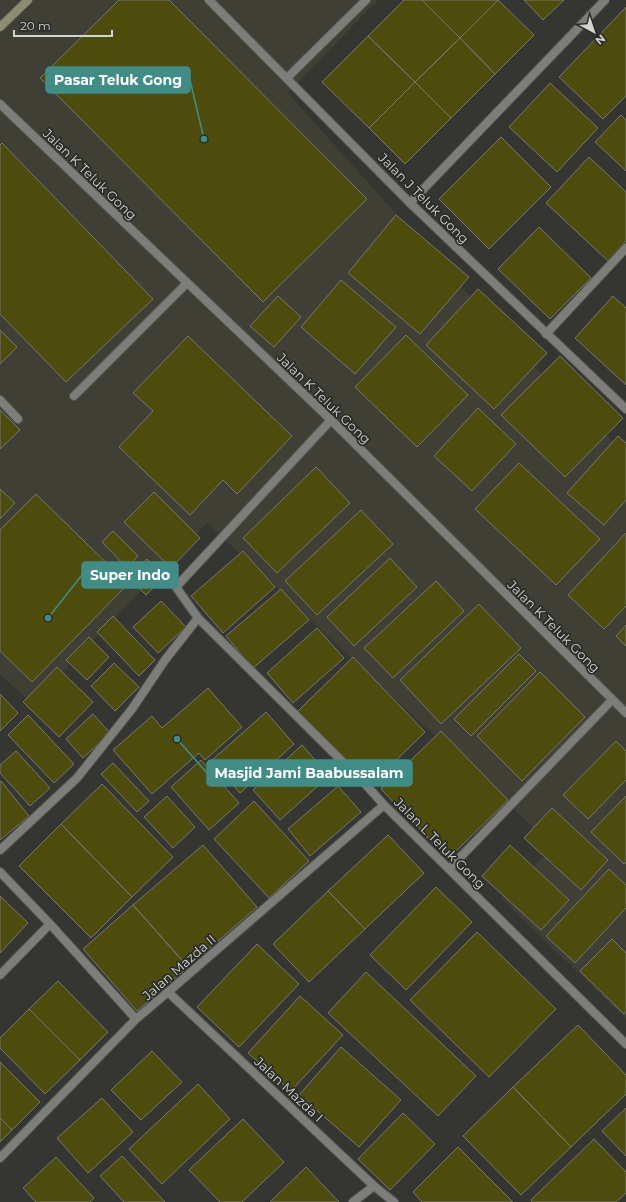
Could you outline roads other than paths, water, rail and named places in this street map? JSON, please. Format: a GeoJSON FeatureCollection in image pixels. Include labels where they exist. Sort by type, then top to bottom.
{"type":"FeatureCollection","features":[{"type":"Feature","properties":{"kind":"main road"},"geometry":{"type":"LineString","coordinates":[[0,28],[28,0]]}},
{"type":"Feature","properties":{"kind":"street","name":"Jalan J Teluk Gong"},"geometry":{"type":"LineString","coordinates":[[209,0],[410,203],[626,409]]}},
{"type":"Feature","properties":{"kind":"street"},"geometry":{"type":"LineString","coordinates":[[287,78],[366,0]]}},
{"type":"Feature","properties":{"kind":"street"},"geometry":{"type":"LineString","coordinates":[[410,203],[605,0]]}},
{"type":"Feature","properties":{"kind":"street","name":"Jalan K Teluk Gong"},"geometry":{"type":"LineString","coordinates":[[0,104],[331,420],[626,713]]}},
{"type":"Feature","properties":{"kind":"street"},"geometry":{"type":"LineString","coordinates":[[546,334],[626,248]]}},
{"type":"Feature","properties":{"kind":"street"},"geometry":{"type":"LineString","coordinates":[[74,396],[187,284]]}},
{"type":"Feature","properties":{"kind":"street"},"geometry":{"type":"LineString","coordinates":[[0,400],[18,419]]}},
{"type":"Feature","properties":{"kind":"street","name":"Jalan L Teluk Gong"},"geometry":{"type":"LineString","coordinates":[[331,420],[176,586],[198,618],[367,786],[384,805],[626,1044]]}},
{"type":"Feature","properties":{"kind":"street"},"geometry":{"type":"LineString","coordinates":[[0,850],[77,778],[132,709],[164,660],[198,618]]}},
{"type":"Feature","properties":{"kind":"street"},"geometry":{"type":"LineString","coordinates":[[449,869],[612,700]]}},
{"type":"Feature","properties":{"kind":"street","name":"Jalan Mazda II"},"geometry":{"type":"LineString","coordinates":[[0,1158],[136,1019],[384,805]]}},
{"type":"Feature","properties":{"kind":"street"},"geometry":{"type":"LineString","coordinates":[[0,872],[50,924],[136,1019]]}},
{"type":"Feature","properties":{"kind":"street"},"geometry":{"type":"LineString","coordinates":[[0,975],[50,924]]}},
{"type":"Feature","properties":{"kind":"street","name":"Jalan Mazda I"},"geometry":{"type":"LineString","coordinates":[[168,992],[374,1186],[394,1202]]}},
{"type":"Feature","properties":{"kind":"street"},"geometry":{"type":"LineString","coordinates":[[353,1202],[374,1186]]}},
{"type":"Feature","properties":{"kind":"place","name":"Pasar Teluk Gong"},"geometry":{"type":"Point","coordinates":[204,139]}},
{"type":"Feature","properties":{"kind":"place","name":"Super Indo"},"geometry":{"type":"Point","coordinates":[48,618]}},
{"type":"Feature","properties":{"kind":"place","name":"Masjid Jami Baabussalam"},"geometry":{"type":"Point","coordinates":[177,739]}}]}
